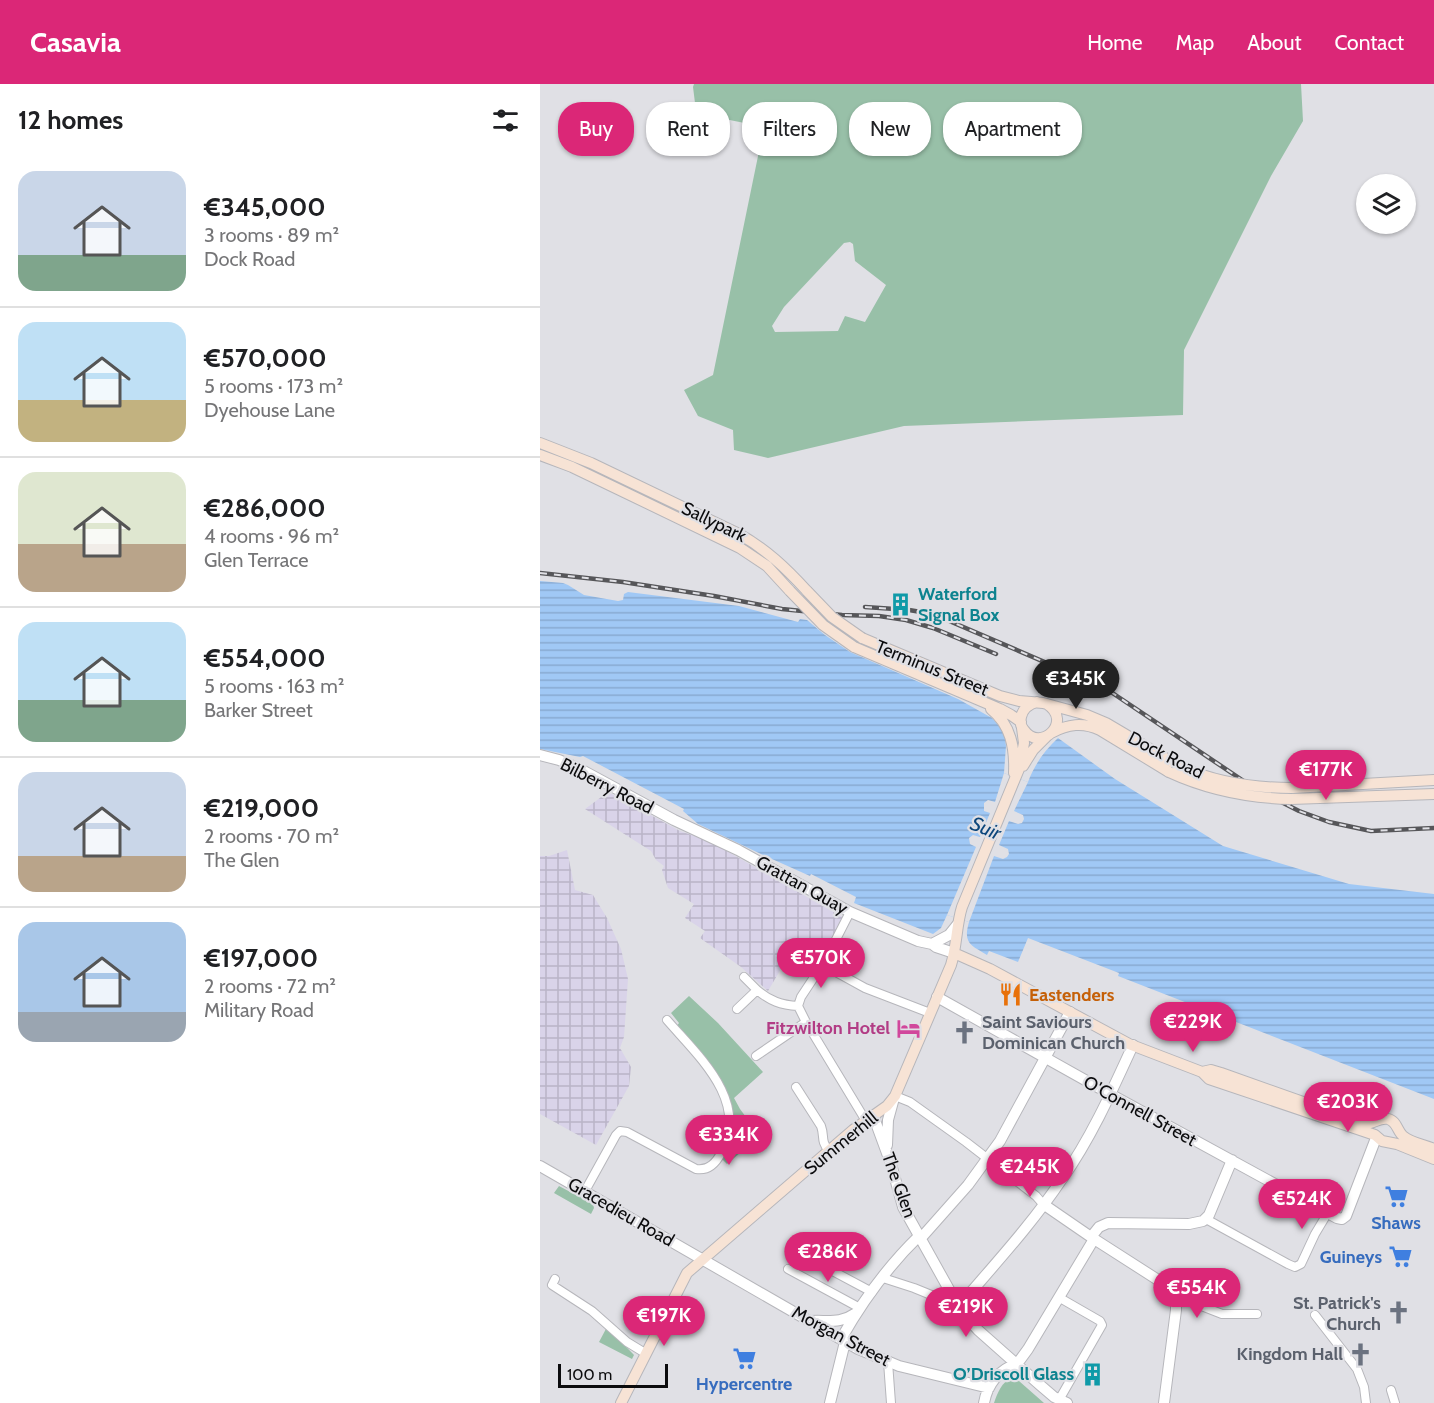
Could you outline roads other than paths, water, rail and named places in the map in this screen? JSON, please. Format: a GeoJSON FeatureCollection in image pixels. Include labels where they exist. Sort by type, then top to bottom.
{"type":"FeatureCollection","features":[{"type":"Feature","properties":{"kind":"main road","name":"Sallypark"},"geometry":{"type":"LineString","coordinates":[[540,444],[591,464],[756,544],[777,560],[832,617],[862,638]]}},
{"type":"Feature","properties":{"kind":"main road","name":"Sallypark"},"geometry":{"type":"LineString","coordinates":[[540,455],[572,467],[740,548],[766,567],[823,625],[854,646]]}},
{"type":"Feature","properties":{"kind":"main road","name":"Terminus Street"},"geometry":{"type":"LineString","coordinates":[[862,638],[1006,698],[1046,704]]}},
{"type":"Feature","properties":{"kind":"main road","name":"Terminus Street"},"geometry":{"type":"LineString","coordinates":[[854,646],[1006,712],[1022,725]]}},
{"type":"Feature","properties":{"kind":"main road"},"geometry":{"type":"LineString","coordinates":[[970,697],[1004,722],[1014,754],[1012,788]]}},
{"type":"Feature","properties":{"kind":"main road"},"geometry":{"type":"LineString","coordinates":[[895,1096],[951,965],[962,907],[1012,788],[1027,758],[1052,733],[1056,725],[1057,717],[1054,710],[1046,704],[1031,704],[1023,710],[1021,715],[1023,756],[1012,788]]}},
{"type":"Feature","properties":{"kind":"main road","name":"Dock Road"},"geometry":{"type":"LineString","coordinates":[[1046,704],[1100,720],[1197,783],[1229,792],[1265,798],[1434,780]]}},
{"type":"Feature","properties":{"kind":"main road"},"geometry":{"type":"LineString","coordinates":[[1022,725],[1031,737],[1041,738],[1052,733]]}},
{"type":"Feature","properties":{"kind":"main road","name":"Dock Road"},"geometry":{"type":"LineString","coordinates":[[1052,733],[1076,725],[1094,728],[1173,768]]}},
{"type":"Feature","properties":{"kind":"main road","name":"Dock Road"},"geometry":{"type":"LineString","coordinates":[[1291,794],[1434,794]]}},
{"type":"Feature","properties":{"kind":"main road"},"geometry":{"type":"LineString","coordinates":[[954,953],[990,969],[1133,1045],[1202,1072],[1209,1079],[1358,1129],[1434,1159]]}},
{"type":"Feature","properties":{"kind":"main road"},"geometry":{"type":"LineString","coordinates":[[1202,1072],[1211,1070],[1221,1073],[1361,1123],[1369,1125],[1379,1120],[1389,1119],[1396,1125],[1400,1134],[1407,1139],[1434,1149]]}},
{"type":"Feature","properties":{"kind":"main road","name":"Summerhill"},"geometry":{"type":"LineString","coordinates":[[621,1403],[684,1277],[690,1270],[829,1151],[887,1106],[895,1096]]}},
{"type":"Feature","properties":{"kind":"main road"},"geometry":{"type":"LineString","coordinates":[[1379,1120],[1374,1128],[1379,1138],[1390,1141],[1395,1137],[1396,1125]]}},
{"type":"Feature","properties":{"kind":"street","name":"Bilberry Road"},"geometry":{"type":"LineString","coordinates":[[540,755],[580,768],[674,820]]}},
{"type":"Feature","properties":{"kind":"street","name":"Grattan Quay"},"geometry":{"type":"LineString","coordinates":[[674,820],[729,846],[850,912],[918,941],[954,953]]}},
{"type":"Feature","properties":{"kind":"street"},"geometry":{"type":"LineString","coordinates":[[850,912],[798,1005],[806,1022],[870,1118],[888,1123]]}},
{"type":"Feature","properties":{"kind":"street"},"geometry":{"type":"LineString","coordinates":[[932,944],[949,935],[958,922]]}},
{"type":"Feature","properties":{"kind":"street"},"geometry":{"type":"LineString","coordinates":[[796,950],[852,982],[930,1013]]}},
{"type":"Feature","properties":{"kind":"street"},"geometry":{"type":"LineString","coordinates":[[744,977],[757,990],[775,1002],[784,1005],[798,1005]]}},
{"type":"Feature","properties":{"kind":"street"},"geometry":{"type":"LineString","coordinates":[[737,1009],[757,990]]}},
{"type":"Feature","properties":{"kind":"street","name":"O'Connell Street"},"geometry":{"type":"LineString","coordinates":[[937,997],[1337,1218],[1344,1218],[1379,1138]]}},
{"type":"Feature","properties":{"kind":"street"},"geometry":{"type":"LineString","coordinates":[[920,1237],[956,1199],[1010,1125],[1070,1012]]}},
{"type":"Feature","properties":{"kind":"street"},"geometry":{"type":"LineString","coordinates":[[585,1191],[620,1131],[627,1132],[696,1169],[702,1170],[709,1167],[722,1152],[729,1125],[728,1106],[722,1088],[707,1065],[668,1020]]}},
{"type":"Feature","properties":{"kind":"street"},"geometry":{"type":"LineString","coordinates":[[756,1056],[806,1022]]}},
{"type":"Feature","properties":{"kind":"street"},"geometry":{"type":"LineString","coordinates":[[883,1278],[941,1299],[956,1302],[1043,1204],[1071,1166],[1110,1094],[1133,1045]]}},
{"type":"Feature","properties":{"kind":"street"},"geometry":{"type":"LineString","coordinates":[[796,1088],[821,1126],[823,1142],[829,1151]]}},
{"type":"Feature","properties":{"kind":"street"},"geometry":{"type":"LineString","coordinates":[[889,1157],[888,1123],[895,1096],[910,1102],[988,1158],[1043,1204],[1170,1287],[1176,1296],[1224,1315],[1257,1314]]}},
{"type":"Feature","properties":{"kind":"street","name":"The Glen"},"geometry":{"type":"LineString","coordinates":[[870,1118],[889,1157],[903,1207],[956,1302],[974,1326],[1047,1392],[1063,1401]]}},
{"type":"Feature","properties":{"kind":"street"},"geometry":{"type":"LineString","coordinates":[[999,1374],[1006,1368],[1017,1364],[1025,1353],[1060,1298],[1099,1227],[1108,1223],[1193,1224],[1201,1222],[1206,1219],[1232,1160]]}},
{"type":"Feature","properties":{"kind":"street","name":"Gracedieu Road"},"geometry":{"type":"LineString","coordinates":[[540,1166],[703,1259]]}},
{"type":"Feature","properties":{"kind":"street"},"geometry":{"type":"LineString","coordinates":[[1206,1219],[1291,1266],[1299,1266],[1327,1214]]}},
{"type":"Feature","properties":{"kind":"street","name":"The Glen"},"geometry":{"type":"LineString","coordinates":[[830,1403],[843,1341],[859,1310],[906,1249],[920,1237]]}},
{"type":"Feature","properties":{"kind":"street"},"geometry":{"type":"LineString","coordinates":[[797,1252],[872,1292]]}},
{"type":"Feature","properties":{"kind":"street","name":"Morgan Street"},"geometry":{"type":"LineString","coordinates":[[703,1259],[843,1341],[888,1362],[989,1388]]}},
{"type":"Feature","properties":{"kind":"street"},"geometry":{"type":"LineString","coordinates":[[788,1269],[859,1310],[837,1321],[810,1321]]}},
{"type":"Feature","properties":{"kind":"street"},"geometry":{"type":"LineString","coordinates":[[555,1279],[552,1285],[592,1311],[627,1342],[645,1353]]}},
{"type":"Feature","properties":{"kind":"street"},"geometry":{"type":"LineString","coordinates":[[1164,1403],[1176,1296]]}},
{"type":"Feature","properties":{"kind":"street"},"geometry":{"type":"LineString","coordinates":[[1060,1298],[1100,1321],[1102,1325],[1063,1401]]}},
{"type":"Feature","properties":{"kind":"street"},"geometry":{"type":"LineString","coordinates":[[1315,1315],[1358,1369],[1366,1403]]}},
{"type":"Feature","properties":{"kind":"street"},"geometry":{"type":"LineString","coordinates":[[984,1403],[989,1388],[1002,1369],[1003,1360],[999,1349]]}},
{"type":"Feature","properties":{"kind":"street"},"geometry":{"type":"LineString","coordinates":[[888,1362],[891,1403]]}},
{"type":"Feature","properties":{"kind":"street"},"geometry":{"type":"LineString","coordinates":[[1391,1390],[1395,1403]]}},
{"type":"Feature","properties":{"kind":"water","name":"Suir"},"geometry":{"type":"Polygon","coordinates":[[[540,581],[563,583],[584,595],[618,601],[623,600],[624,594],[628,592],[739,606],[798,622],[800,619],[807,620],[850,652],[958,699],[992,718],[1000,727],[1005,738],[1004,773],[1028,782],[1040,758],[1058,738],[1115,779],[1223,846],[1349,884],[1434,894],[1434,1099],[1118,976],[1119,973],[1028,938],[1018,962],[989,951],[987,955],[972,946],[967,935],[969,922],[947,915],[941,928],[933,934],[854,903],[856,897],[811,874],[810,876],[698,824],[683,811],[684,809],[583,756],[540,749],[540,581]]]}},
{"type":"Feature","properties":{"kind":"railway"},"geometry":{"type":"LineString","coordinates":[[540,573],[623,582],[782,609],[906,620],[933,628],[996,654]]}},
{"type":"Feature","properties":{"kind":"railway"},"geometry":{"type":"LineString","coordinates":[[865,607],[895,609]]}},
{"type":"Feature","properties":{"kind":"railway"},"geometry":{"type":"LineString","coordinates":[[903,609],[940,617],[1105,688],[1254,788],[1299,811],[1329,822],[1371,831],[1434,828]]}},
{"type":"Feature","properties":{"kind":"place","name":"Waterford Signal Box"},"geometry":{"type":"Point","coordinates":[900,604]}},
{"type":"Feature","properties":{"kind":"place","name":"Eastenders"},"geometry":{"type":"Point","coordinates":[1011,995]}},
{"type":"Feature","properties":{"kind":"place","name":"Fitzwilton Hotel"},"geometry":{"type":"Point","coordinates":[908,1028]}},
{"type":"Feature","properties":{"kind":"place","name":"Saint Saviours Dominican Church"},"geometry":{"type":"Point","coordinates":[964,1032]}},
{"type":"Feature","properties":{"kind":"place","name":"Shaws"},"geometry":{"type":"Point","coordinates":[1396,1197]}},
{"type":"Feature","properties":{"kind":"place","name":"Guineys"},"geometry":{"type":"Point","coordinates":[1400,1257]}},
{"type":"Feature","properties":{"kind":"place","name":"St. Patrick's Church"},"geometry":{"type":"Point","coordinates":[1399,1313]}},
{"type":"Feature","properties":{"kind":"place","name":"Kingdom Hall"},"geometry":{"type":"Point","coordinates":[1361,1354]}},
{"type":"Feature","properties":{"kind":"place","name":"Hypercentre"},"geometry":{"type":"Point","coordinates":[744,1358]}},
{"type":"Feature","properties":{"kind":"place","name":"O’Driscoll Glass"},"geometry":{"type":"Point","coordinates":[1092,1374]}}]}
